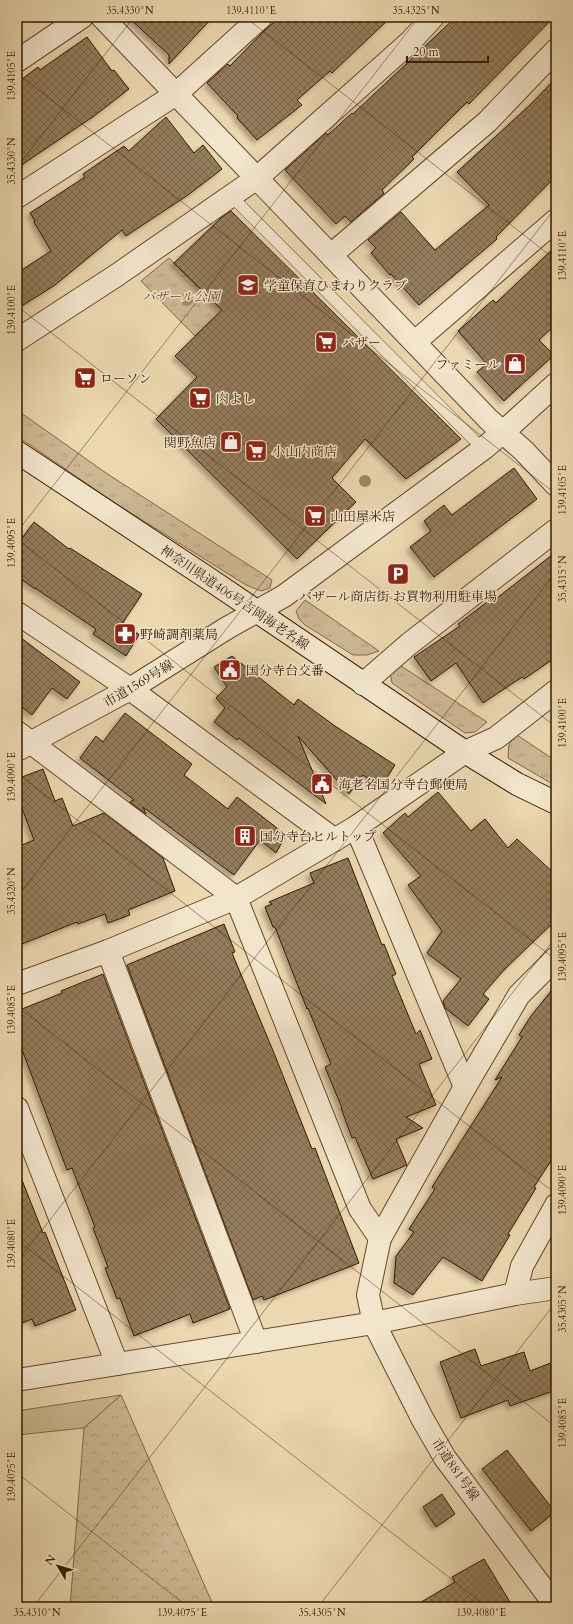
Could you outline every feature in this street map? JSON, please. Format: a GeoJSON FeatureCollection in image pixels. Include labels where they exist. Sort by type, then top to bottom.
{"type":"FeatureCollection","features":[{"type":"Feature","properties":{"kind":"street"},"geometry":{"type":"LineString","coordinates":[[17,61],[82,17]]}},
{"type":"Feature","properties":{"kind":"street"},"geometry":{"type":"LineString","coordinates":[[102,17],[502,433],[524,451],[556,485]]}},
{"type":"Feature","properties":{"kind":"street"},"geometry":{"type":"LineString","coordinates":[[17,197],[176,94],[261,17]]}},
{"type":"Feature","properties":{"kind":"street"},"geometry":{"type":"LineString","coordinates":[[17,340],[117,275],[257,178],[410,42],[433,17]]}},
{"type":"Feature","properties":{"kind":"street"},"geometry":{"type":"LineString","coordinates":[[331,256],[487,122],[556,50]]}},
{"type":"Feature","properties":{"kind":"street"},"geometry":{"type":"LineString","coordinates":[[415,342],[556,220]]}},
{"type":"Feature","properties":{"kind":"street","name":"市道1569号線"},"geometry":{"type":"LineString","coordinates":[[22,742],[130,690],[284,596],[483,448],[502,433],[556,384]]}},
{"type":"Feature","properties":{"kind":"street","name":"神奈川県道406号吉岡海老名線"},"geometry":{"type":"LineString","coordinates":[[17,452],[209,579],[465,752],[517,784],[556,803]]}},
{"type":"Feature","properties":{"kind":"street"},"geometry":{"type":"LineString","coordinates":[[363,684],[404,649],[556,530]]}},
{"type":"Feature","properties":{"kind":"street"},"geometry":{"type":"LineString","coordinates":[[17,612],[130,690],[335,840]]}},
{"type":"Feature","properties":{"kind":"street"},"geometry":{"type":"LineString","coordinates":[[17,984],[108,951],[236,898],[356,827],[465,752],[496,738],[556,691]]}},
{"type":"Feature","properties":{"kind":"street"},"geometry":{"type":"LineString","coordinates":[[22,742],[236,898],[360,1209],[380,1238]]}},
{"type":"Feature","properties":{"kind":"street"},"geometry":{"type":"LineString","coordinates":[[356,827],[465,1087]]}},
{"type":"Feature","properties":{"kind":"street"},"geometry":{"type":"LineString","coordinates":[[108,951],[256,1342]]}},
{"type":"Feature","properties":{"kind":"street","name":"市道881号線"},"geometry":{"type":"LineString","coordinates":[[556,958],[519,995],[380,1238],[368,1295],[374,1323],[423,1420],[445,1458],[556,1604]]}},
{"type":"Feature","properties":{"kind":"street"},"geometry":{"type":"LineString","coordinates":[[17,1108],[117,1364]]}},
{"type":"Feature","properties":{"kind":"street"},"geometry":{"type":"LineString","coordinates":[[516,1294],[522,1266],[556,1205]]}},
{"type":"Feature","properties":{"kind":"street"},"geometry":{"type":"LineString","coordinates":[[17,1380],[374,1323],[516,1294],[556,1288]]}},
{"type":"Feature","properties":{"kind":"lane"},"geometry":{"type":"LineString","coordinates":[[231,196],[483,448]]}},
{"type":"Feature","properties":{"kind":"green space","name":"バザール公園"},"geometry":{"type":"Polygon","coordinates":[[[169,258],[222,310],[195,336],[141,281],[169,258]]]}},
{"type":"Feature","properties":{"kind":"green space"},"geometry":{"type":"Polygon","coordinates":[[[17,410],[106,473],[272,580],[270,588],[261,591],[246,585],[118,505],[17,436],[17,410]]]}},
{"type":"Feature","properties":{"kind":"green space"},"geometry":{"type":"Polygon","coordinates":[[[305,600],[379,651],[367,655],[353,655],[305,625],[299,619],[296,611],[305,600]]]}},
{"type":"Feature","properties":{"kind":"green space"},"geometry":{"type":"Polygon","coordinates":[[[398,664],[487,722],[475,732],[465,733],[392,683],[390,671],[398,664]]]}},
{"type":"Feature","properties":{"kind":"green space"},"geometry":{"type":"Polygon","coordinates":[[[517,735],[556,761],[556,786],[508,758],[509,744],[517,735]]]}},
{"type":"Feature","properties":{"kind":"green space"},"geometry":{"type":"Polygon","coordinates":[[[121,1395],[84,1428],[17,1435],[17,1411],[121,1395]]]}},
{"type":"Feature","properties":{"kind":"green space"},"geometry":{"type":"Polygon","coordinates":[[[121,1395],[214,1607],[70,1607],[84,1428],[121,1395]]]}},
{"type":"Feature","properties":{"kind":"building"},"geometry":{"type":"Polygon","coordinates":[[[128,17],[213,17],[169,64],[169,55],[128,17]]]}},
{"type":"Feature","properties":{"kind":"building"},"geometry":{"type":"Polygon","coordinates":[[[280,17],[391,17],[332,73],[330,71],[297,100],[302,105],[257,140],[237,118],[238,116],[207,83],[228,64],[230,66],[265,30],[280,17]]]}},
{"type":"Feature","properties":{"kind":"building"},"geometry":{"type":"Polygon","coordinates":[[[456,17],[554,17],[469,104],[467,102],[412,157],[414,159],[382,190],[384,193],[351,222],[345,216],[336,224],[285,170],[326,133],[328,135],[352,113],[353,114],[456,17]]]}},
{"type":"Feature","properties":{"kind":"building"},"geometry":{"type":"Polygon","coordinates":[[[87,37],[112,71],[114,70],[129,89],[94,116],[17,168],[17,83],[38,67],[40,70],[87,37]]]}},
{"type":"Feature","properties":{"kind":"building"},"geometry":{"type":"Polygon","coordinates":[[[556,78],[556,176],[496,237],[497,239],[419,305],[371,253],[376,248],[368,240],[401,212],[435,250],[489,205],[457,172],[531,104],[556,78]]]}},
{"type":"Feature","properties":{"kind":"building"},"geometry":{"type":"Polygon","coordinates":[[[166,117],[194,153],[203,145],[222,169],[188,195],[126,236],[122,230],[55,285],[17,309],[17,273],[51,251],[30,213],[85,177],[83,174],[124,146],[129,151],[166,117]]]}},
{"type":"Feature","properties":{"kind":"building"},"geometry":{"type":"Polygon","coordinates":[[[231,211],[461,439],[406,479],[365,439],[332,478],[356,502],[297,559],[156,419],[197,377],[175,356],[222,310],[174,263],[222,217],[231,211]]]}},
{"type":"Feature","properties":{"kind":"building"},"geometry":{"type":"Polygon","coordinates":[[[556,246],[556,324],[539,340],[554,355],[504,401],[477,372],[487,364],[458,331],[493,300],[496,303],[556,246]]]}},
{"type":"Feature","properties":{"kind":"building"},"geometry":{"type":"Polygon","coordinates":[[[514,468],[537,499],[434,577],[410,547],[431,531],[424,521],[444,505],[452,515],[514,468]]]}},
{"type":"Feature","properties":{"kind":"building"},"geometry":{"type":"Polygon","coordinates":[[[34,522],[69,549],[70,548],[142,594],[122,624],[139,635],[126,656],[93,634],[96,629],[17,576],[17,545],[34,522]]]}},
{"type":"Feature","properties":{"kind":"building"},"geometry":{"type":"Polygon","coordinates":[[[556,552],[556,657],[524,679],[522,677],[483,703],[456,663],[431,681],[414,657],[460,626],[458,624],[495,596],[497,598],[556,552]]]}},
{"type":"Feature","properties":{"kind":"building"},"geometry":{"type":"Polygon","coordinates":[[[17,635],[80,682],[67,699],[52,688],[32,715],[17,703],[17,635]]]}},
{"type":"Feature","properties":{"kind":"building"},"geometry":{"type":"Polygon","coordinates":[[[232,656],[294,705],[298,699],[335,726],[395,765],[381,787],[363,775],[349,794],[298,736],[326,804],[239,738],[237,740],[214,722],[225,708],[216,698],[227,687],[214,667],[232,656]]]}},
{"type":"Feature","properties":{"kind":"building"},"geometry":{"type":"Polygon","coordinates":[[[125,713],[192,764],[184,775],[228,809],[237,797],[286,835],[276,853],[260,840],[234,875],[143,807],[146,814],[130,802],[134,800],[80,758],[96,736],[103,742],[125,713]]]}},
{"type":"Feature","properties":{"kind":"building"},"geometry":{"type":"Polygon","coordinates":[[[43,769],[55,801],[62,798],[73,826],[104,813],[163,858],[175,891],[128,910],[130,915],[108,923],[105,914],[78,924],[77,922],[17,946],[17,847],[34,840],[17,795],[17,779],[43,769]]]}},
{"type":"Feature","properties":{"kind":"building"},"geometry":{"type":"Polygon","coordinates":[[[438,792],[471,831],[485,819],[508,848],[517,839],[556,875],[556,920],[505,969],[483,994],[489,999],[468,1026],[445,1008],[443,1001],[461,979],[427,953],[442,931],[408,885],[421,876],[383,833],[405,813],[408,817],[438,792]]]}},
{"type":"Feature","properties":{"kind":"building"},"geometry":{"type":"Polygon","coordinates":[[[348,858],[382,945],[384,944],[396,974],[392,976],[416,1034],[420,1030],[432,1059],[419,1064],[436,1105],[406,1117],[423,1128],[396,1139],[407,1165],[373,1179],[355,1137],[352,1138],[342,1108],[325,1067],[331,1064],[308,1008],[307,1009],[275,927],[273,927],[265,907],[272,904],[269,902],[314,883],[310,873],[348,858]]]}},
{"type":"Feature","properties":{"kind":"building"},"geometry":{"type":"Polygon","coordinates":[[[224,924],[235,952],[232,953],[312,1149],[315,1148],[359,1263],[264,1300],[262,1296],[253,1300],[127,965],[224,924]]]}},
{"type":"Feature","properties":{"kind":"building"},"geometry":{"type":"Polygon","coordinates":[[[103,974],[230,1309],[193,1323],[190,1314],[134,1336],[120,1298],[117,1299],[105,1268],[108,1267],[93,1228],[95,1227],[72,1168],[67,1170],[17,1036],[17,1011],[62,993],[61,991],[103,974]]]}},
{"type":"Feature","properties":{"kind":"building"},"geometry":{"type":"Polygon","coordinates":[[[556,985],[556,1153],[534,1187],[536,1188],[482,1281],[443,1257],[413,1295],[394,1283],[396,1256],[414,1232],[409,1229],[435,1189],[432,1187],[502,1077],[495,1080],[522,1037],[519,1035],[531,1016],[556,985]]]}},
{"type":"Feature","properties":{"kind":"building"},"geometry":{"type":"Polygon","coordinates":[[[18,1170],[43,1233],[45,1232],[76,1310],[35,1326],[32,1319],[17,1325],[18,1170]]]}},
{"type":"Feature","properties":{"kind":"building"},"geometry":{"type":"Polygon","coordinates":[[[475,1349],[481,1366],[524,1352],[530,1371],[556,1361],[556,1390],[510,1406],[508,1400],[461,1418],[440,1362],[475,1349]]]}},
{"type":"Feature","properties":{"kind":"building"},"geometry":{"type":"Polygon","coordinates":[[[507,1450],[555,1512],[531,1531],[482,1469],[507,1450]]]}},
{"type":"Feature","properties":{"kind":"building"},"geometry":{"type":"Polygon","coordinates":[[[442,1494],[455,1514],[436,1527],[423,1507],[442,1494]]]}},
{"type":"Feature","properties":{"kind":"building"},"geometry":{"type":"Polygon","coordinates":[[[484,1559],[513,1607],[413,1607],[455,1582],[452,1577],[484,1559]]]}},
{"type":"Feature","properties":{"kind":"place","name":"学童保育ひまわりクラブ"},"geometry":{"type":"Point","coordinates":[248,285]}},
{"type":"Feature","properties":{"kind":"place","name":"バザー"},"geometry":{"type":"Point","coordinates":[326,342]}},
{"type":"Feature","properties":{"kind":"place","name":"ファミール"},"geometry":{"type":"Point","coordinates":[515,364]}},
{"type":"Feature","properties":{"kind":"place","name":"ローソン"},"geometry":{"type":"Point","coordinates":[85,378]}},
{"type":"Feature","properties":{"kind":"place","name":"肉よし"},"geometry":{"type":"Point","coordinates":[200,398]}},
{"type":"Feature","properties":{"kind":"place","name":"関野魚店"},"geometry":{"type":"Point","coordinates":[231,442]}},
{"type":"Feature","properties":{"kind":"place","name":"小山内商店"},"geometry":{"type":"Point","coordinates":[256,451]}},
{"type":"Feature","properties":{"kind":"place","name":"山田屋米店"},"geometry":{"type":"Point","coordinates":[315,516]}},
{"type":"Feature","properties":{"kind":"place","name":"バザール商店街 お買物利用駐車場"},"geometry":{"type":"Point","coordinates":[398,574]}},
{"type":"Feature","properties":{"kind":"place","name":"野崎調剤薬局"},"geometry":{"type":"Point","coordinates":[125,634]}},
{"type":"Feature","properties":{"kind":"place","name":"国分寺台交番"},"geometry":{"type":"Point","coordinates":[230,670]}},
{"type":"Feature","properties":{"kind":"place","name":"海老名国分寺台郵便局"},"geometry":{"type":"Point","coordinates":[322,784]}},
{"type":"Feature","properties":{"kind":"place","name":"国分寺台ヒルトップ"},"geometry":{"type":"Point","coordinates":[245,836]}}]}
